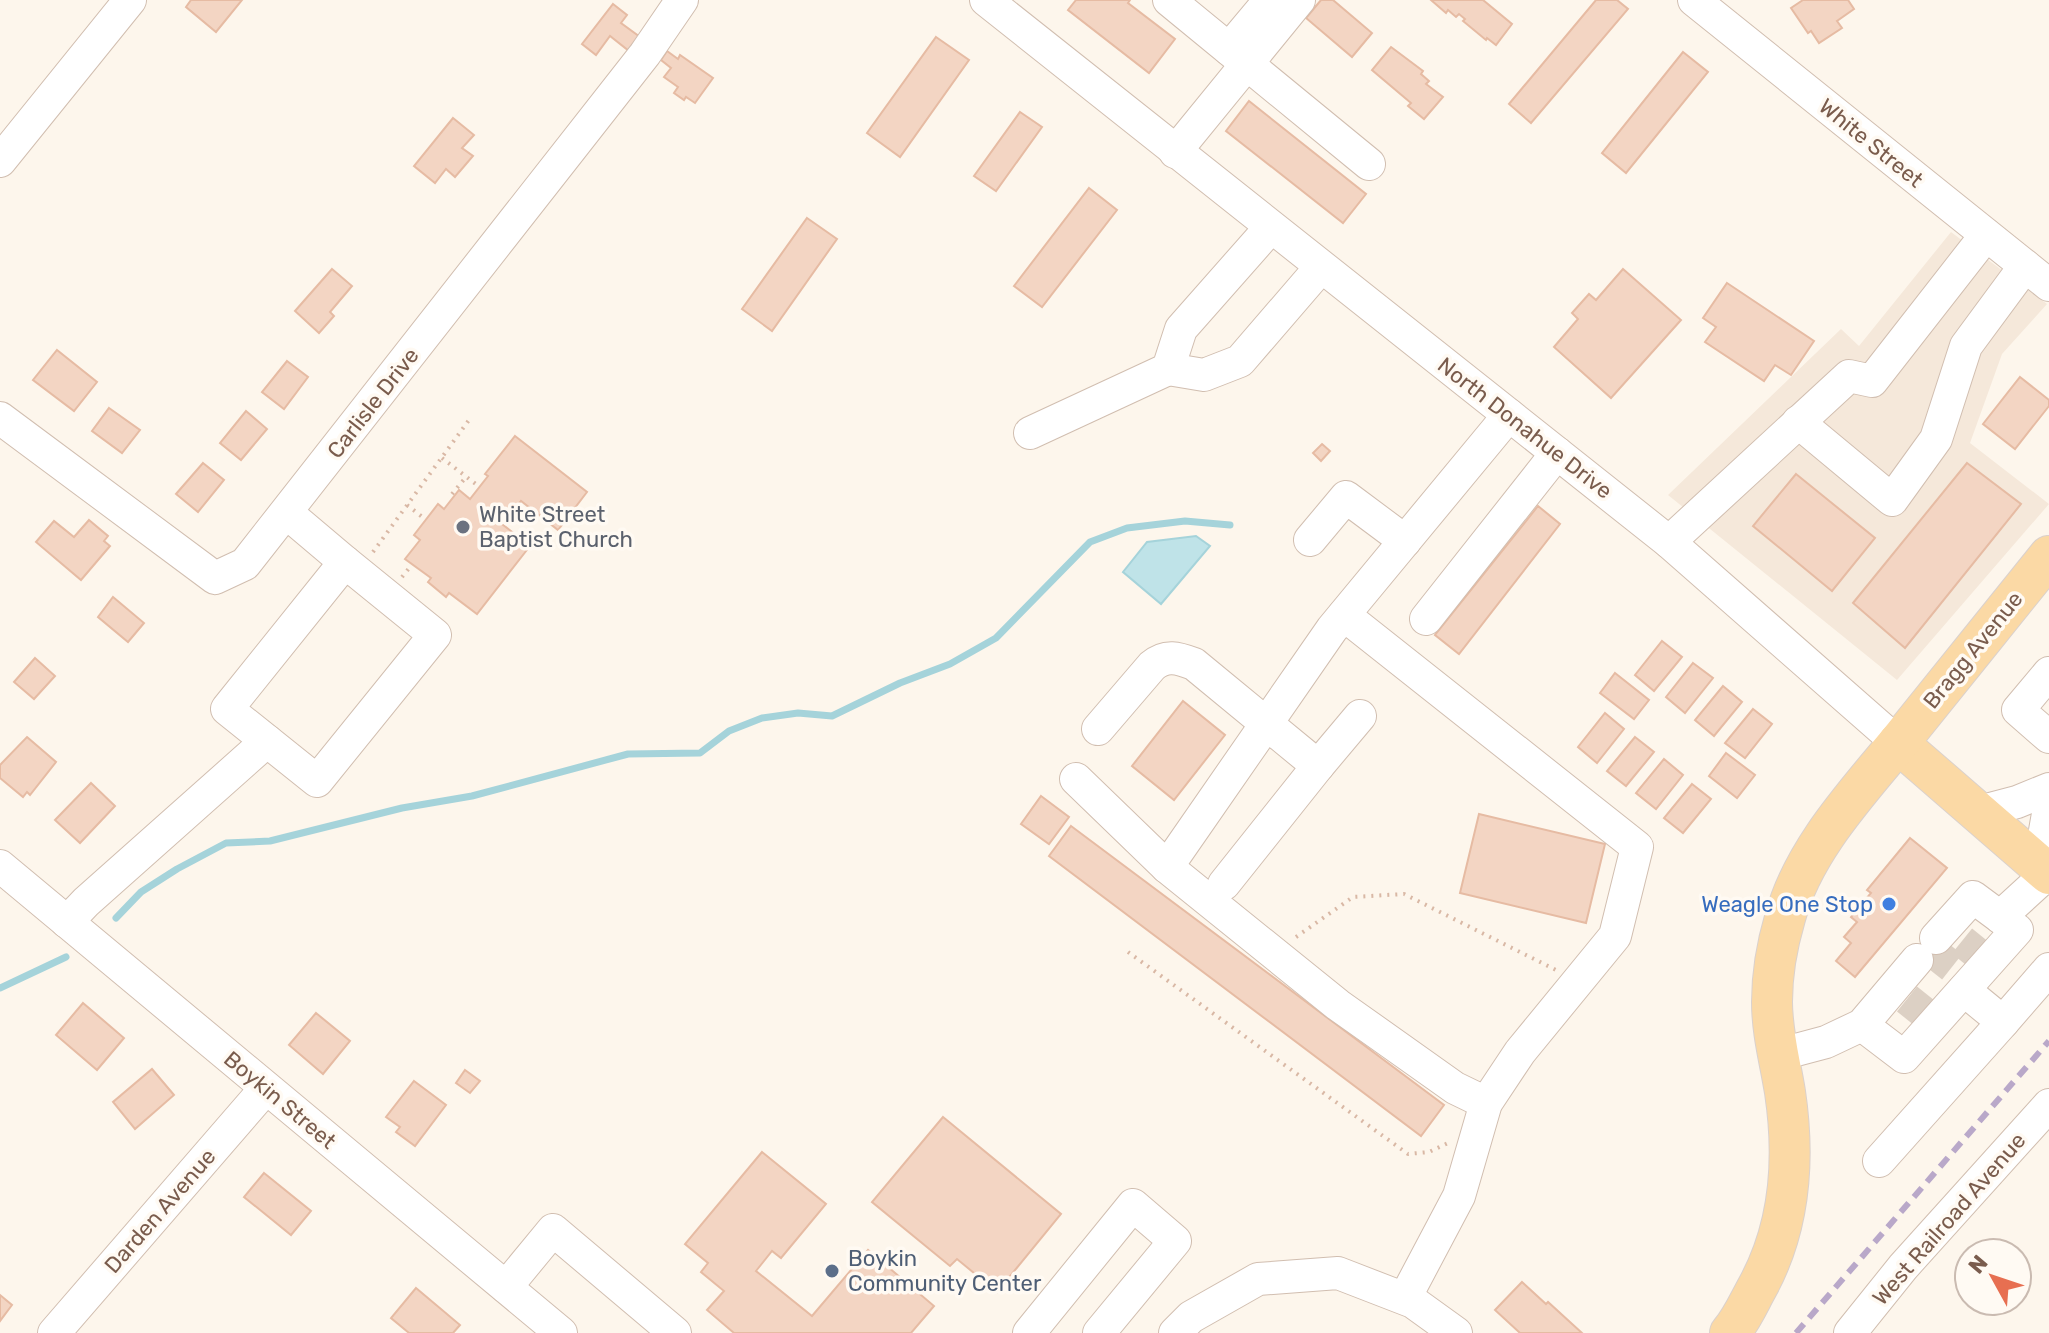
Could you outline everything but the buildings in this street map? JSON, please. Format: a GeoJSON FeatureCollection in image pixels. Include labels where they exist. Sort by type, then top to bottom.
{"type":"FeatureCollection","features":[{"type":"Feature","properties":{"kind":"main road","name":"Bragg Avenue"},"geometry":{"type":"LineString","coordinates":[[1730,1333],[1769,1266],[1787,1209],[1792,1159],[1772,1000],[1776,957],[1785,914],[1801,877],[1822,841],[2049,556]]}},
{"type":"Feature","properties":{"kind":"main road","name":"North Donahue Drive"},"geometry":{"type":"LineString","coordinates":[[1898,743],[2045,871]]}},
{"type":"Feature","properties":{"kind":"street"},"geometry":{"type":"LineString","coordinates":[[0,161],[130,0]]}},
{"type":"Feature","properties":{"kind":"street","name":"Carlisle Drive"},"geometry":{"type":"LineString","coordinates":[[0,418],[215,578],[245,564],[645,54],[682,0]]}},
{"type":"Feature","properties":{"kind":"street"},"geometry":{"type":"LineString","coordinates":[[1169,0],[1369,164]]}},
{"type":"Feature","properties":{"kind":"street","name":"White Street"},"geometry":{"type":"LineString","coordinates":[[1694,0],[2037,275]]}},
{"type":"Feature","properties":{"kind":"street","name":"North Donahue Drive"},"geometry":{"type":"LineString","coordinates":[[1005,6],[1175,152],[1669,542],[1898,743]]}},
{"type":"Feature","properties":{"kind":"street"},"geometry":{"type":"LineString","coordinates":[[1175,152],[1238,56],[1278,6]]}},
{"type":"Feature","properties":{"kind":"street"},"geometry":{"type":"LineString","coordinates":[[1168,369],[1181,329],[1271,227]]}},
{"type":"Feature","properties":{"kind":"street"},"geometry":{"type":"LineString","coordinates":[[1669,542],[1849,376],[1872,381],[1986,235]]}},
{"type":"Feature","properties":{"kind":"street"},"geometry":{"type":"LineString","coordinates":[[1030,433],[1168,369],[1204,375],[1240,361],[1321,267]]}},
{"type":"Feature","properties":{"kind":"street"},"geometry":{"type":"LineString","coordinates":[[1798,422],[1892,500],[1936,439],[1966,346],[2037,275]]}},
{"type":"Feature","properties":{"kind":"street"},"geometry":{"type":"LineString","coordinates":[[1167,867],[1344,615],[1509,415]]}},
{"type":"Feature","properties":{"kind":"street"},"geometry":{"type":"LineString","coordinates":[[1426,619],[1557,453]]}},
{"type":"Feature","properties":{"kind":"street"},"geometry":{"type":"LineString","coordinates":[[1310,540],[1346,497],[1405,541]]}},
{"type":"Feature","properties":{"kind":"street"},"geometry":{"type":"LineString","coordinates":[[287,513],[356,561],[435,635],[317,781],[227,709],[356,561]]}},
{"type":"Feature","properties":{"kind":"street"},"geometry":{"type":"LineString","coordinates":[[1344,615],[1637,847],[1615,936],[1520,1052],[1484,1111],[1459,1196],[1405,1298]]}},
{"type":"Feature","properties":{"kind":"street"},"geometry":{"type":"LineString","coordinates":[[1098,729],[1152,666],[1161,659],[1177,658],[1194,664],[1318,766]]}},
{"type":"Feature","properties":{"kind":"street"},"geometry":{"type":"LineString","coordinates":[[2049,673],[2018,710],[2049,737]]}},
{"type":"Feature","properties":{"kind":"street"},"geometry":{"type":"LineString","coordinates":[[1224,884],[1360,716]]}},
{"type":"Feature","properties":{"kind":"street"},"geometry":{"type":"LineString","coordinates":[[67,922],[267,741]]}},
{"type":"Feature","properties":{"kind":"street"},"geometry":{"type":"LineString","coordinates":[[1076,779],[1167,867],[1338,1005],[1484,1111]]}},
{"type":"Feature","properties":{"kind":"street"},"geometry":{"type":"LineString","coordinates":[[1979,812],[2049,789]]}},
{"type":"Feature","properties":{"kind":"street"},"geometry":{"type":"LineString","coordinates":[[2000,917],[2045,871],[2049,808]]}},
{"type":"Feature","properties":{"kind":"street","name":"Boykin Street"},"geometry":{"type":"LineString","coordinates":[[0,866],[561,1333]]}},
{"type":"Feature","properties":{"kind":"street"},"geometry":{"type":"LineString","coordinates":[[1777,1055],[1826,1042],[1862,1025],[1941,977],[2017,930],[1973,897],[1941,977],[1904,1057],[1862,1025]]}},
{"type":"Feature","properties":{"kind":"street"},"geometry":{"type":"LineString","coordinates":[[1879,1161],[2049,969]]}},
{"type":"Feature","properties":{"kind":"street"},"geometry":{"type":"LineString","coordinates":[[1941,977],[2003,1022]]}},
{"type":"Feature","properties":{"kind":"street","name":"Darden Avenue"},"geometry":{"type":"LineString","coordinates":[[54,1333],[266,1088]]}},
{"type":"Feature","properties":{"kind":"street","name":"West Railroad Avenue"},"geometry":{"type":"LineString","coordinates":[[1850,1333],[1903,1267],[2049,1105]]}},
{"type":"Feature","properties":{"kind":"street"},"geometry":{"type":"LineString","coordinates":[[1029,1333],[1133,1205],[1175,1241],[1099,1333]]}},
{"type":"Feature","properties":{"kind":"street"},"geometry":{"type":"LineString","coordinates":[[506,1287],[553,1230],[675,1333]]}},
{"type":"Feature","properties":{"kind":"street"},"geometry":{"type":"LineString","coordinates":[[1175,1333],[1191,1317],[1258,1279],[1338,1273],[1405,1298],[1456,1333]]}},
{"type":"Feature","properties":{"kind":"path"},"geometry":{"type":"LineString","coordinates":[[356,561],[407,505],[469,420]]}},
{"type":"Feature","properties":{"kind":"path"},"geometry":{"type":"LineString","coordinates":[[442,458],[477,485]]}},
{"type":"Feature","properties":{"kind":"path"},"geometry":{"type":"LineString","coordinates":[[452,494],[466,476]]}},
{"type":"Feature","properties":{"kind":"path"},"geometry":{"type":"LineString","coordinates":[[407,505],[425,519]]}},
{"type":"Feature","properties":{"kind":"path"},"geometry":{"type":"LineString","coordinates":[[1280,958],[1298,934],[1353,897],[1404,894],[1578,981]]}},
{"type":"Feature","properties":{"kind":"path"},"geometry":{"type":"LineString","coordinates":[[1128,952],[1408,1154],[1429,1152],[1453,1141],[1484,1111]]}},
{"type":"Feature","properties":{"kind":"shaded area"},"geometry":{"type":"Polygon","coordinates":[[[1951,232],[2047,304],[2002,354],[1970,443],[2049,504],[1897,680],[1668,495],[1841,329],[1859,346],[1951,232]]]}},
{"type":"Feature","properties":{"kind":"water"},"geometry":{"type":"Polygon","coordinates":[[[1196,536],[1210,546],[1161,604],[1123,572],[1147,542],[1196,536]]]}},
{"type":"Feature","properties":{"kind":"waterway"},"geometry":{"type":"LineString","coordinates":[[116,918],[141,892],[226,843],[270,841],[402,808],[472,796],[628,754],[700,753],[729,731],[762,718],[798,713],[832,716],[900,683],[950,664],[996,638],[1090,542],[1127,528],[1185,521],[1230,525]]}},
{"type":"Feature","properties":{"kind":"waterway"},"geometry":{"type":"LineString","coordinates":[[0,988],[66,957]]}},
{"type":"Feature","properties":{"kind":"tunnel"},"geometry":{"type":"LineString","coordinates":[[1962,941],[1978,954]]}},
{"type":"Feature","properties":{"kind":"tunnel"},"geometry":{"type":"LineString","coordinates":[[1927,947],[1961,974]]}},
{"type":"Feature","properties":{"kind":"tunnel"},"geometry":{"type":"LineString","coordinates":[[1907,999],[1927,1015]]}},
{"type":"Feature","properties":{"kind":"railway"},"geometry":{"type":"LineString","coordinates":[[1796,1333],[2049,1041]]}},
{"type":"Feature","properties":{"kind":"place","name":"White Street Baptist Church"},"geometry":{"type":"Point","coordinates":[463,527]}},
{"type":"Feature","properties":{"kind":"place","name":"Weagle One Stop"},"geometry":{"type":"Point","coordinates":[1889,904]}},
{"type":"Feature","properties":{"kind":"place","name":"Boykin Community Center"},"geometry":{"type":"Point","coordinates":[832,1271]}}]}
